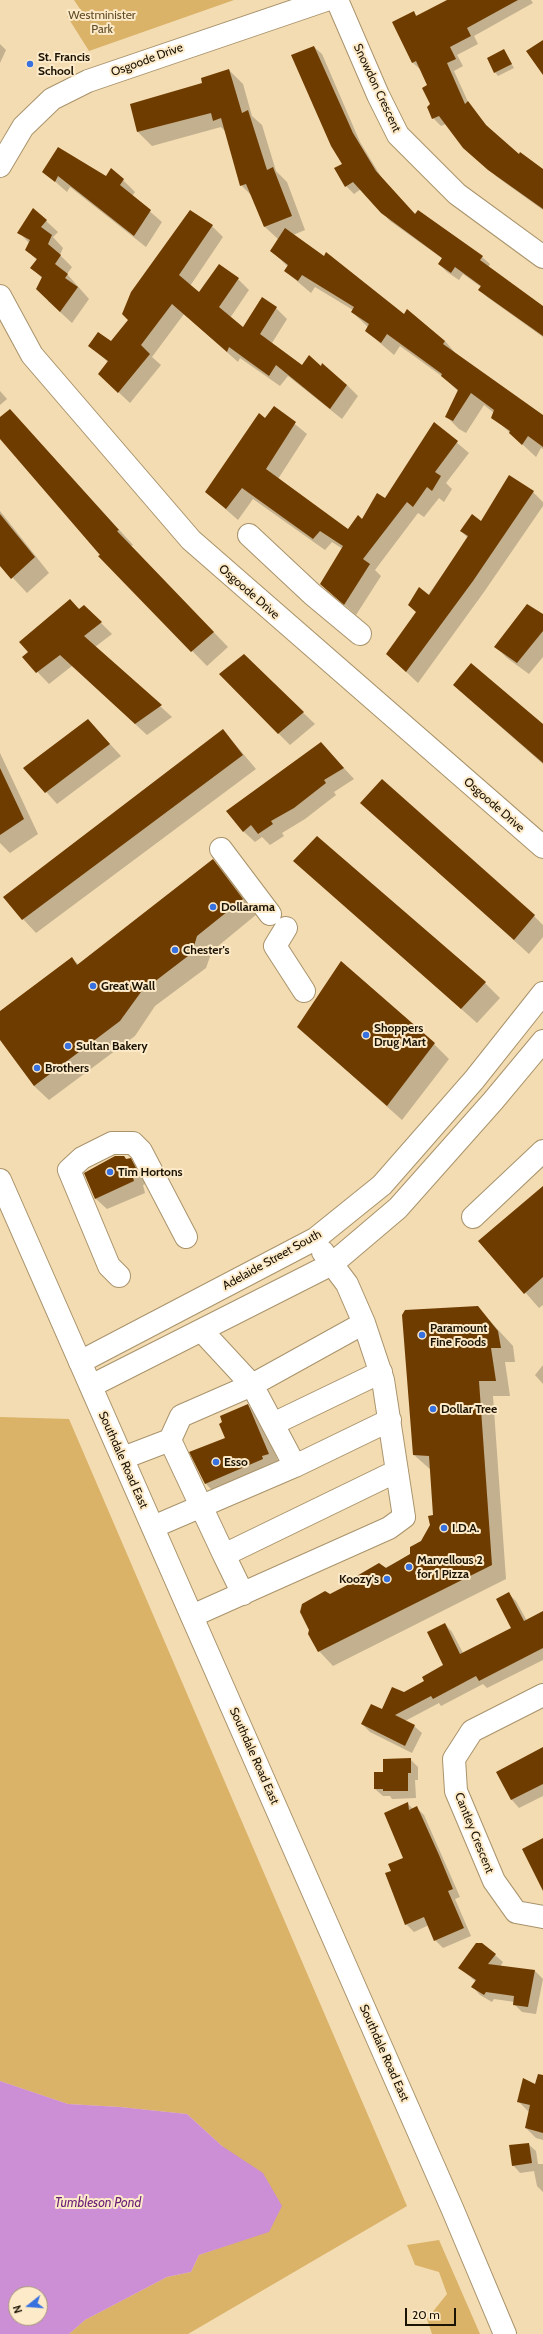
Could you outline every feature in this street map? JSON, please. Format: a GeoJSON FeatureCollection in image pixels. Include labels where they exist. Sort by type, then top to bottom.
{"type":"FeatureCollection","features":[{"type":"Feature","properties":{"kind":"street","name":"Osgoode Drive"},"geometry":{"type":"LineString","coordinates":[[0,166],[23,127],[52,99],[81,85],[184,47],[326,0]]}},
{"type":"Feature","properties":{"kind":"street","name":"Snowdon Crescent"},"geometry":{"type":"LineString","coordinates":[[337,0],[378,95],[398,135],[457,194],[543,256]]}},
{"type":"Feature","properties":{"kind":"street","name":"Osgoode Drive"},"geometry":{"type":"LineString","coordinates":[[0,296],[32,356],[191,540],[543,847]]}},
{"type":"Feature","properties":{"kind":"street"},"geometry":{"type":"LineString","coordinates":[[249,536],[312,594],[360,634]]}},
{"type":"Feature","properties":{"kind":"street"},"geometry":{"type":"LineString","coordinates":[[221,849],[270,914]]}},
{"type":"Feature","properties":{"kind":"street"},"geometry":{"type":"LineString","coordinates":[[286,928],[275,946],[304,991]]}},
{"type":"Feature","properties":{"kind":"street","name":"Adelaide Street South"},"geometry":{"type":"LineString","coordinates":[[80,1362],[315,1239],[382,1185],[474,1080],[543,993]]}},
{"type":"Feature","properties":{"kind":"street"},"geometry":{"type":"LineString","coordinates":[[91,1386],[332,1264],[398,1208],[493,1101],[543,1041]]}},
{"type":"Feature","properties":{"kind":"street"},"geometry":{"type":"LineString","coordinates":[[119,1276],[109,1266],[69,1170],[82,1158],[112,1142],[133,1143],[141,1151],[186,1237]]}},
{"type":"Feature","properties":{"kind":"street"},"geometry":{"type":"LineString","coordinates":[[473,1217],[543,1151]]}},
{"type":"Feature","properties":{"kind":"street","name":"Southdale Road East"},"geometry":{"type":"LineString","coordinates":[[0,1182],[123,1458],[452,2208],[505,2334]]}},
{"type":"Feature","properties":{"kind":"street"},"geometry":{"type":"LineString","coordinates":[[192,1616],[389,1528],[404,1517],[390,1420],[381,1372],[364,1323],[346,1284],[315,1239]]}},
{"type":"Feature","properties":{"kind":"street"},"geometry":{"type":"LineString","coordinates":[[123,1458],[170,1440],[181,1416],[252,1385],[364,1323]]}},
{"type":"Feature","properties":{"kind":"street"},"geometry":{"type":"LineString","coordinates":[[202,1331],[252,1385],[295,1466]]}},
{"type":"Feature","properties":{"kind":"street"},"geometry":{"type":"LineString","coordinates":[[273,1424],[381,1372]]}},
{"type":"Feature","properties":{"kind":"street"},"geometry":{"type":"LineString","coordinates":[[153,1527],[295,1466],[390,1420]]}},
{"type":"Feature","properties":{"kind":"street"},"geometry":{"type":"LineString","coordinates":[[170,1440],[243,1594]]}},
{"type":"Feature","properties":{"kind":"street"},"geometry":{"type":"LineString","coordinates":[[224,1555],[397,1471]]}},
{"type":"Feature","properties":{"kind":"street","name":"Cantley Crescent"},"geometry":{"type":"LineString","coordinates":[[543,1695],[472,1731],[454,1759],[456,1791],[494,1881],[516,1912],[543,1917]]}},
{"type":"Feature","properties":{"kind":"green space","name":"Westminister Park"},"geometry":{"type":"Polygon","coordinates":[[[74,0],[234,0],[89,51],[67,16],[80,9],[74,0]]]}},
{"type":"Feature","properties":{"kind":"green space"},"geometry":{"type":"Polygon","coordinates":[[[0,1417],[69,1419],[407,2206],[188,2334],[69,2334],[85,2320],[167,2277],[191,2272],[199,2255],[269,2231],[222,2146],[187,2114],[120,2107],[68,2104],[0,2081],[0,1417]]]}},
{"type":"Feature","properties":{"kind":"green space"},"geometry":{"type":"Polygon","coordinates":[[[439,2240],[480,2334],[432,2334],[427,2319],[447,2294],[439,2272],[415,2265],[407,2245],[439,2240]]]}},
{"type":"Feature","properties":{"kind":"water","name":"Tumbleson Pond"},"geometry":{"type":"Polygon","coordinates":[[[0,2081],[68,2104],[120,2107],[187,2114],[222,2146],[263,2173],[282,2206],[269,2232],[199,2255],[191,2272],[167,2277],[85,2320],[69,2334],[0,2334],[0,2081]]]}},
{"type":"Feature","properties":{"kind":"building"},"geometry":{"type":"Polygon","coordinates":[[[447,0],[518,0],[467,28],[471,36],[450,47],[456,59],[447,63],[465,104],[468,101],[486,125],[519,154],[520,152],[543,169],[543,209],[488,170],[463,148],[439,116],[432,119],[427,107],[430,104],[422,88],[427,85],[416,61],[412,63],[392,22],[414,11],[416,16],[447,0]]]}},
{"type":"Feature","properties":{"kind":"building"},"geometry":{"type":"Polygon","coordinates":[[[543,40],[543,75],[526,51],[543,40]]]}},
{"type":"Feature","properties":{"kind":"building"},"geometry":{"type":"Polygon","coordinates":[[[314,46],[353,133],[376,171],[415,214],[418,210],[483,256],[480,260],[543,306],[543,336],[478,290],[481,286],[455,267],[451,273],[438,264],[442,258],[381,213],[353,182],[345,187],[334,168],[342,164],[331,146],[291,55],[314,46]]]}},
{"type":"Feature","properties":{"kind":"building"},"geometry":{"type":"Polygon","coordinates":[[[504,49],[512,64],[494,73],[487,58],[504,49]]]}},
{"type":"Feature","properties":{"kind":"building"},"geometry":{"type":"Polygon","coordinates":[[[229,69],[242,113],[248,110],[267,170],[273,167],[292,216],[264,227],[246,184],[240,186],[221,118],[213,121],[211,113],[137,132],[130,104],[202,83],[201,78],[229,69]]]}},
{"type":"Feature","properties":{"kind":"building"},"geometry":{"type":"Polygon","coordinates":[[[58,147],[106,176],[111,168],[124,179],[120,185],[151,210],[134,236],[58,176],[55,182],[42,172],[58,147]]]}},
{"type":"Feature","properties":{"kind":"building"},"geometry":{"type":"Polygon","coordinates":[[[33,208],[47,220],[41,227],[52,235],[48,244],[61,255],[55,264],[68,274],[65,278],[78,287],[60,312],[36,289],[42,277],[30,268],[37,259],[25,250],[30,240],[17,233],[33,208]]]}},
{"type":"Feature","properties":{"kind":"building"},"geometry":{"type":"Polygon","coordinates":[[[190,210],[213,225],[179,275],[199,292],[219,264],[239,278],[219,307],[243,327],[262,297],[277,307],[260,334],[302,365],[309,355],[321,366],[322,363],[347,385],[330,409],[276,365],[269,376],[229,347],[227,352],[172,304],[141,345],[150,354],[118,393],[98,374],[108,361],[88,346],[98,332],[111,341],[128,320],[122,314],[131,292],[190,210]]]}},
{"type":"Feature","properties":{"kind":"building"},"geometry":{"type":"Polygon","coordinates":[[[285,228],[324,256],[326,252],[404,314],[407,309],[445,341],[443,344],[543,415],[543,447],[528,436],[522,445],[509,433],[510,431],[491,418],[494,410],[471,393],[453,421],[445,417],[458,390],[441,376],[442,374],[387,334],[381,343],[365,331],[369,324],[351,312],[354,307],[302,275],[298,281],[284,271],[288,265],[270,251],[285,228]]]}},
{"type":"Feature","properties":{"kind":"building"},"geometry":{"type":"Polygon","coordinates":[[[274,406],[296,422],[266,469],[348,529],[358,515],[362,519],[377,493],[385,498],[434,422],[458,441],[435,472],[441,476],[432,491],[427,487],[413,507],[407,502],[363,559],[370,564],[344,605],[320,584],[343,546],[320,531],[313,539],[242,488],[226,509],[205,492],[259,413],[265,418],[274,406]]]}},
{"type":"Feature","properties":{"kind":"building"},"geometry":{"type":"Polygon","coordinates":[[[10,409],[119,530],[117,531],[214,632],[191,652],[98,556],[100,555],[0,439],[0,417],[10,409]]]}},
{"type":"Feature","properties":{"kind":"building"},"geometry":{"type":"Polygon","coordinates":[[[509,475],[534,491],[473,581],[406,672],[386,654],[416,612],[408,605],[419,587],[429,595],[468,536],[460,531],[472,514],[481,521],[509,475]]]}},
{"type":"Feature","properties":{"kind":"building"},"geometry":{"type":"Polygon","coordinates":[[[0,514],[35,557],[11,579],[0,566],[0,514]]]}},
{"type":"Feature","properties":{"kind":"building"},"geometry":{"type":"Polygon","coordinates":[[[70,599],[79,609],[84,605],[102,622],[84,636],[162,705],[135,724],[60,655],[36,673],[22,657],[28,652],[19,642],[70,599]]]}},
{"type":"Feature","properties":{"kind":"building"},"geometry":{"type":"Polygon","coordinates":[[[527,604],[543,614],[543,631],[517,663],[494,647],[527,604]]]}},
{"type":"Feature","properties":{"kind":"building"},"geometry":{"type":"Polygon","coordinates":[[[244,654],[304,712],[278,734],[219,674],[244,654]]]}},
{"type":"Feature","properties":{"kind":"building"},"geometry":{"type":"Polygon","coordinates":[[[471,663],[543,724],[543,763],[453,685],[471,663]]]}},
{"type":"Feature","properties":{"kind":"building"},"geometry":{"type":"Polygon","coordinates":[[[88,719],[110,744],[45,793],[23,768],[88,719]]]}},
{"type":"Feature","properties":{"kind":"building"},"geometry":{"type":"Polygon","coordinates":[[[223,729],[243,755],[22,920],[3,897],[223,729]]]}},
{"type":"Feature","properties":{"kind":"building"},"geometry":{"type":"Polygon","coordinates":[[[321,742],[344,768],[324,780],[326,783],[294,808],[271,821],[273,824],[258,834],[251,825],[243,832],[226,811],[321,742]]]}},
{"type":"Feature","properties":{"kind":"building"},"geometry":{"type":"Polygon","coordinates":[[[0,768],[24,819],[0,835],[0,768]]]}},
{"type":"Feature","properties":{"kind":"building"},"geometry":{"type":"Polygon","coordinates":[[[382,779],[535,915],[514,940],[360,803],[382,779]]]}},
{"type":"Feature","properties":{"kind":"building"},"geometry":{"type":"Polygon","coordinates":[[[317,836],[486,982],[461,1009],[293,861],[317,836]]]}},
{"type":"Feature","properties":{"kind":"building"},"geometry":{"type":"Polygon","coordinates":[[[213,859],[243,899],[197,936],[192,953],[141,992],[120,1021],[34,1086],[0,1040],[0,1011],[72,957],[77,965],[213,859]]]}},
{"type":"Feature","properties":{"kind":"building","name":"Shoppers Drug Mart"},"geometry":{"type":"Polygon","coordinates":[[[341,961],[435,1043],[387,1106],[297,1027],[341,961]]]}},
{"type":"Feature","properties":{"kind":"building","name":"Tim Hortons"},"geometry":{"type":"Polygon","coordinates":[[[115,1156],[124,1156],[126,1159],[131,1158],[138,1172],[132,1174],[134,1181],[95,1199],[84,1173],[115,1156]]]}},
{"type":"Feature","properties":{"kind":"building"},"geometry":{"type":"Polygon","coordinates":[[[543,1186],[543,1277],[524,1294],[478,1241],[543,1186]]]}},
{"type":"Feature","properties":{"kind":"building"},"geometry":{"type":"Polygon","coordinates":[[[478,1306],[498,1331],[501,1348],[491,1348],[496,1381],[479,1381],[492,1565],[318,1652],[308,1634],[309,1630],[300,1612],[302,1604],[325,1591],[330,1594],[355,1581],[355,1577],[379,1563],[386,1568],[410,1554],[410,1547],[421,1541],[430,1525],[428,1516],[433,1515],[429,1456],[413,1455],[402,1315],[405,1310],[478,1306]]]}},
{"type":"Feature","properties":{"kind":"building"},"geometry":{"type":"Polygon","coordinates":[[[248,1404],[269,1454],[262,1456],[263,1459],[205,1484],[189,1452],[225,1438],[219,1424],[222,1422],[220,1416],[248,1404]]]}},
{"type":"Feature","properties":{"kind":"building"},"geometry":{"type":"Polygon","coordinates":[[[509,1592],[524,1621],[543,1611],[543,1648],[479,1681],[476,1676],[433,1699],[431,1696],[395,1715],[415,1725],[405,1746],[361,1724],[371,1704],[382,1709],[392,1687],[404,1692],[424,1681],[422,1677],[443,1665],[427,1632],[445,1623],[460,1654],[511,1628],[496,1599],[509,1592]]]}},
{"type":"Feature","properties":{"kind":"building"},"geometry":{"type":"Polygon","coordinates":[[[543,1747],[543,1784],[511,1800],[496,1772],[543,1747]]]}},
{"type":"Feature","properties":{"kind":"building"},"geometry":{"type":"Polygon","coordinates":[[[411,1758],[411,1773],[408,1773],[408,1791],[383,1791],[383,1789],[374,1789],[374,1772],[383,1772],[383,1759],[411,1758]]]}},
{"type":"Feature","properties":{"kind":"building"},"geometry":{"type":"Polygon","coordinates":[[[408,1802],[409,1810],[417,1806],[439,1855],[453,1889],[448,1891],[464,1928],[434,1941],[424,1917],[405,1925],[385,1873],[391,1871],[388,1864],[403,1858],[384,1813],[408,1802]]]}},
{"type":"Feature","properties":{"kind":"building"},"geometry":{"type":"Polygon","coordinates":[[[543,1838],[543,1891],[522,1849],[543,1838]]]}},
{"type":"Feature","properties":{"kind":"building"},"geometry":{"type":"Polygon","coordinates":[[[476,1943],[482,1943],[496,1954],[488,1964],[535,1970],[528,2007],[513,2005],[514,1996],[486,1992],[484,1995],[471,1987],[476,1980],[458,1968],[476,1943]]]}},
{"type":"Feature","properties":{"kind":"building"},"geometry":{"type":"Polygon","coordinates":[[[538,2074],[543,2075],[543,2133],[525,2128],[530,2105],[517,2102],[523,2078],[535,2084],[538,2074]]]}},
{"type":"Feature","properties":{"kind":"building"},"geometry":{"type":"Polygon","coordinates":[[[529,2143],[532,2163],[512,2166],[509,2145],[529,2143]]]}},
{"type":"Feature","properties":{"kind":"place","name":"St. Francis School"},"geometry":{"type":"Point","coordinates":[30,64]}},
{"type":"Feature","properties":{"kind":"place","name":"Dollarama"},"geometry":{"type":"Point","coordinates":[213,907]}},
{"type":"Feature","properties":{"kind":"place","name":"Chester's"},"geometry":{"type":"Point","coordinates":[175,950]}},
{"type":"Feature","properties":{"kind":"place","name":"Great Wall"},"geometry":{"type":"Point","coordinates":[93,986]}},
{"type":"Feature","properties":{"kind":"place","name":"Shoppers Drug Mart"},"geometry":{"type":"Point","coordinates":[366,1035]}},
{"type":"Feature","properties":{"kind":"place","name":"Sultan Bakery"},"geometry":{"type":"Point","coordinates":[68,1046]}},
{"type":"Feature","properties":{"kind":"place","name":"Brothers"},"geometry":{"type":"Point","coordinates":[37,1068]}},
{"type":"Feature","properties":{"kind":"place","name":"Tim Hortons"},"geometry":{"type":"Point","coordinates":[110,1172]}},
{"type":"Feature","properties":{"kind":"place","name":"Paramount Fine Foods"},"geometry":{"type":"Point","coordinates":[422,1335]}},
{"type":"Feature","properties":{"kind":"place","name":"Dollar Tree"},"geometry":{"type":"Point","coordinates":[433,1409]}},
{"type":"Feature","properties":{"kind":"place","name":"Esso"},"geometry":{"type":"Point","coordinates":[216,1462]}},
{"type":"Feature","properties":{"kind":"place","name":"I.D.A."},"geometry":{"type":"Point","coordinates":[444,1528]}},
{"type":"Feature","properties":{"kind":"place","name":"Marvellous 2 for 1 Pizza"},"geometry":{"type":"Point","coordinates":[409,1567]}},
{"type":"Feature","properties":{"kind":"place","name":"Koozy's"},"geometry":{"type":"Point","coordinates":[387,1579]}}]}
